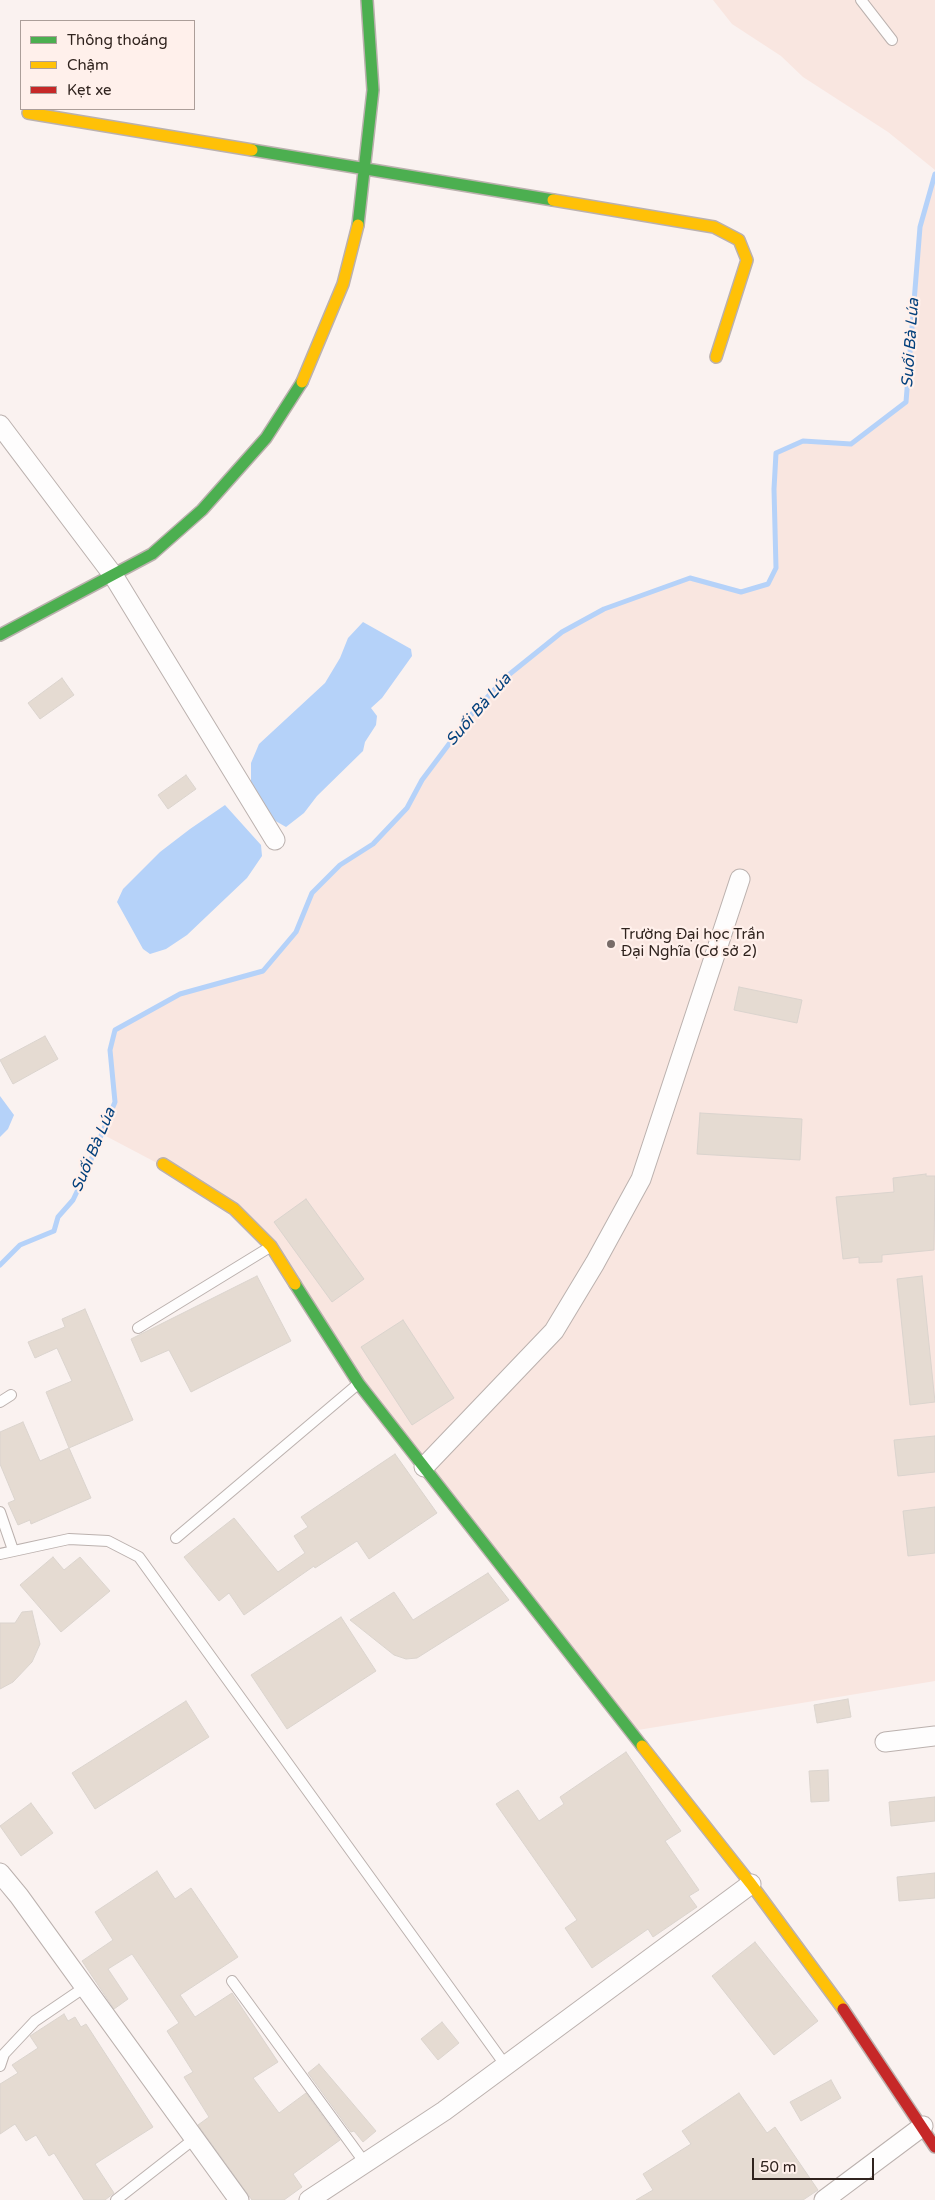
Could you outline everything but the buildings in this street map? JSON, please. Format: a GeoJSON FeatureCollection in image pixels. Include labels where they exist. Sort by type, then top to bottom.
{"type":"FeatureCollection","features":[{"type":"Feature","properties":{"kind":"street"},"geometry":{"type":"LineString","coordinates":[[2,632],[152,554],[202,510],[266,438],[298,391],[324,336],[343,284],[358,224],[366,169],[373,90],[367,0]]}},
{"type":"Feature","properties":{"kind":"street"},"geometry":{"type":"LineString","coordinates":[[28,113],[714,228],[738,240],[747,260],[716,357]]}},
{"type":"Feature","properties":{"kind":"street"},"geometry":{"type":"LineString","coordinates":[[0,425],[113,575],[275,840]]}},
{"type":"Feature","properties":{"kind":"street"},"geometry":{"type":"LineString","coordinates":[[424,1467],[554,1331],[595,1263],[641,1179],[740,879]]}},
{"type":"Feature","properties":{"kind":"street"},"geometry":{"type":"LineString","coordinates":[[163,1164],[234,1209],[271,1246],[359,1384],[751,1884],[837,2000],[923,2126],[935,2147]]}},
{"type":"Feature","properties":{"kind":"street"},"geometry":{"type":"LineString","coordinates":[[885,1742],[935,1736]]}},
{"type":"Feature","properties":{"kind":"street"},"geometry":{"type":"LineString","coordinates":[[0,1873],[239,2200]]}},
{"type":"Feature","properties":{"kind":"street"},"geometry":{"type":"LineString","coordinates":[[309,2200],[444,2111],[751,1884]]}},
{"type":"Feature","properties":{"kind":"street"},"geometry":{"type":"LineString","coordinates":[[824,2200],[923,2126]]}},
{"type":"Feature","properties":{"kind":"lane"},"geometry":{"type":"LineString","coordinates":[[861,0],[892,40]]}},
{"type":"Feature","properties":{"kind":"lane"},"geometry":{"type":"LineString","coordinates":[[138,1328],[271,1246]]}},
{"type":"Feature","properties":{"kind":"lane"},"geometry":{"type":"LineString","coordinates":[[176,1538],[359,1384]]}},
{"type":"Feature","properties":{"kind":"lane"},"geometry":{"type":"LineString","coordinates":[[0,1402],[12,1395]]}},
{"type":"Feature","properties":{"kind":"lane"},"geometry":{"type":"LineString","coordinates":[[0,1512],[14,1550]]}},
{"type":"Feature","properties":{"kind":"lane"},"geometry":{"type":"LineString","coordinates":[[0,1554],[70,1538],[108,1541],[139,1557],[506,2066]]}},
{"type":"Feature","properties":{"kind":"lane"},"geometry":{"type":"LineString","coordinates":[[232,1981],[365,2164]]}},
{"type":"Feature","properties":{"kind":"lane"},"geometry":{"type":"LineString","coordinates":[[0,2066],[4,2054],[35,2021],[85,1987]]}},
{"type":"Feature","properties":{"kind":"lane"},"geometry":{"type":"LineString","coordinates":[[116,2200],[194,2139]]}},
{"type":"Feature","properties":{"kind":"shaded area"},"geometry":{"type":"Polygon","coordinates":[[[713,0],[935,0],[935,170],[888,132],[803,77],[781,56],[732,24],[713,0]]]}},
{"type":"Feature","properties":{"kind":"shaded area","name":"Trường Đại học Trần Đại Nghĩa (Cơ sở 2)"},"geometry":{"type":"Polygon","coordinates":[[[935,174],[935,1681],[638,1730],[364,1380],[276,1243],[157,1163],[102,1134],[115,1102],[110,1050],[115,1030],[180,994],[263,971],[296,932],[312,893],[340,865],[373,844],[407,808],[422,780],[470,716],[506,677],[562,632],[604,609],[690,578],[741,592],[768,584],[776,568],[774,489],[776,453],[803,441],[851,444],[906,402],[920,227],[935,174]]]}},
{"type":"Feature","properties":{"kind":"water"},"geometry":{"type":"Polygon","coordinates":[[[363,622],[411,649],[412,656],[382,698],[371,708],[377,716],[376,725],[365,742],[363,751],[317,796],[304,813],[286,827],[272,819],[251,784],[251,763],[259,744],[325,683],[340,658],[348,638],[363,622]]]}},
{"type":"Feature","properties":{"kind":"water"},"geometry":{"type":"Polygon","coordinates":[[[225,805],[261,845],[262,856],[247,878],[187,935],[166,949],[150,954],[143,949],[117,902],[123,889],[160,852],[225,805]]]}},
{"type":"Feature","properties":{"kind":"water"},"geometry":{"type":"Polygon","coordinates":[[[0,1096],[14,1115],[8,1129],[0,1137],[0,1096]]]}},
{"type":"Feature","properties":{"kind":"waterway","name":"Suối Bà Lúa"},"geometry":{"type":"LineString","coordinates":[[0,1265],[20,1245],[54,1231],[58,1217],[73,1200],[115,1102],[110,1050],[115,1030],[180,994],[263,971],[296,932],[312,893],[340,865],[373,844],[407,808],[422,780],[470,716],[506,677],[562,632],[604,609],[690,578],[741,592],[768,584],[776,568],[774,489],[776,453],[803,441],[851,444],[906,402],[920,227],[935,174]]}},
{"type":"Feature","properties":{"kind":"traffic: fast"},"geometry":{"type":"LineString","coordinates":[[358,225],[373,90],[367,0]]}},
{"type":"Feature","properties":{"kind":"traffic: fast"},"geometry":{"type":"LineString","coordinates":[[252,150],[553,200]]}},
{"type":"Feature","properties":{"kind":"traffic: fast"},"geometry":{"type":"LineString","coordinates":[[0,635],[152,554],[202,510],[266,438],[302,382]]}},
{"type":"Feature","properties":{"kind":"traffic: fast"},"geometry":{"type":"LineString","coordinates":[[295,1284],[359,1384],[642,1746]]}},
{"type":"Feature","properties":{"kind":"traffic: slow"},"geometry":{"type":"LineString","coordinates":[[28,113],[252,150]]}},
{"type":"Feature","properties":{"kind":"traffic: slow"},"geometry":{"type":"LineString","coordinates":[[553,200],[714,227],[739,240],[747,260],[716,357]]}},
{"type":"Feature","properties":{"kind":"traffic: slow"},"geometry":{"type":"LineString","coordinates":[[302,382],[343,284],[358,225]]}},
{"type":"Feature","properties":{"kind":"traffic: slow"},"geometry":{"type":"LineString","coordinates":[[163,1164],[234,1209],[271,1246],[295,1284]]}},
{"type":"Feature","properties":{"kind":"traffic: slow"},"geometry":{"type":"LineString","coordinates":[[642,1746],[751,1884],[843,2009]]}},
{"type":"Feature","properties":{"kind":"traffic: jam"},"geometry":{"type":"LineString","coordinates":[[843,2009],[935,2147]]}},
{"type":"Feature","properties":{"kind":"place","name":"Trường Đại học Trần Đại Nghĩa (Cơ sở 2)"},"geometry":{"type":"Point","coordinates":[611,944]}}]}
